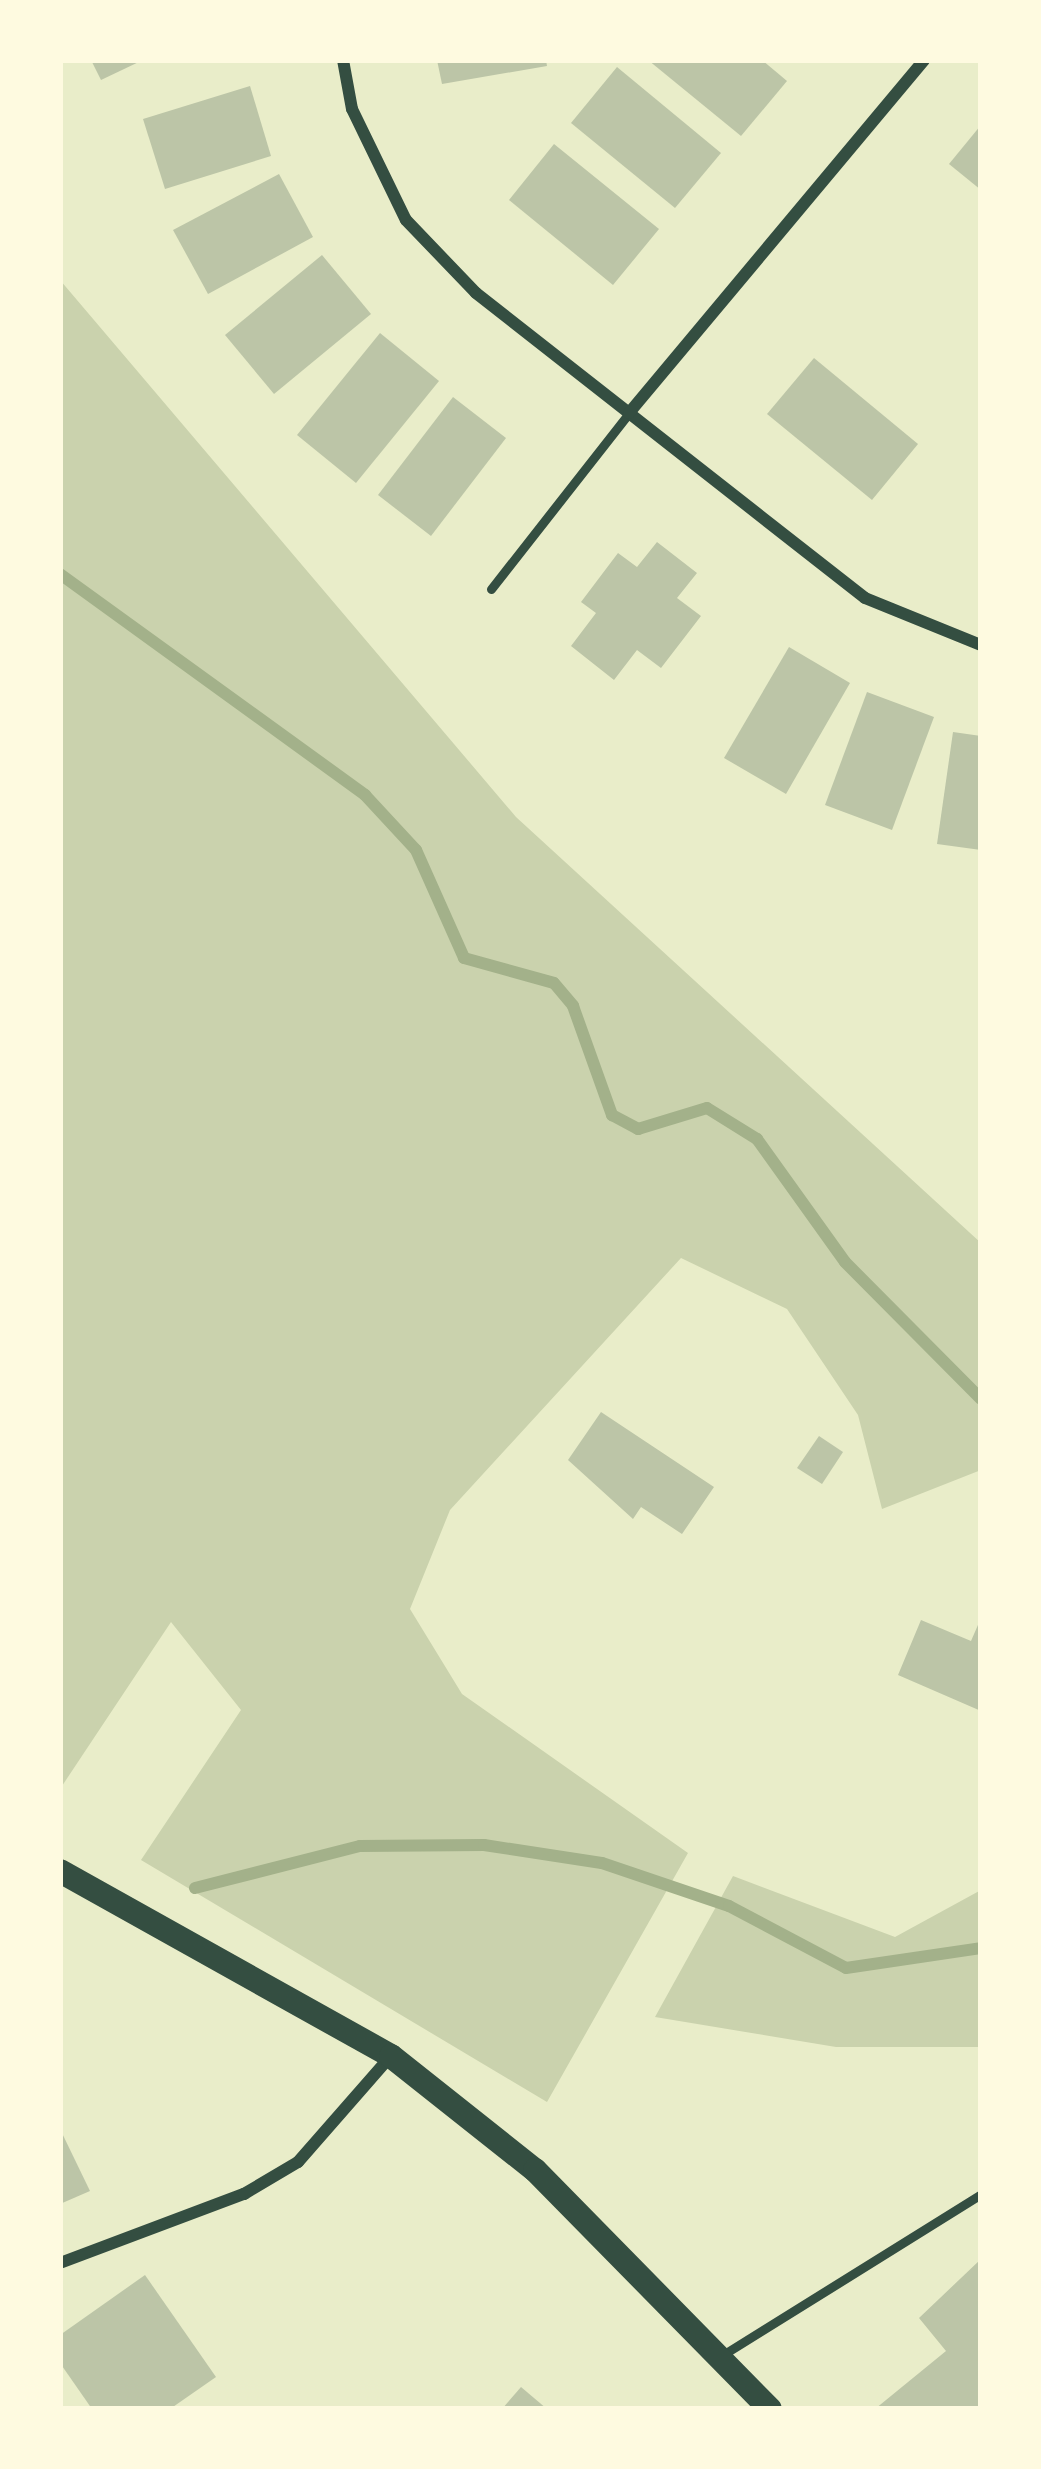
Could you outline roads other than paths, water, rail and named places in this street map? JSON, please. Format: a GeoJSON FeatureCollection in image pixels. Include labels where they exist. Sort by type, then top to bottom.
{"type":"FeatureCollection","features":[{"type":"Feature","properties":{"kind":"main road"},"geometry":{"type":"LineString","coordinates":[[60,1870],[391,2056],[536,2170],[770,2409]]}},
{"type":"Feature","properties":{"kind":"street"},"geometry":{"type":"LineString","coordinates":[[343,60],[352,110],[406,220],[476,293],[865,598],[981,645]]}},
{"type":"Feature","properties":{"kind":"street"},"geometry":{"type":"LineString","coordinates":[[629,413],[924,60]]}},
{"type":"Feature","properties":{"kind":"street"},"geometry":{"type":"LineString","coordinates":[[60,2263],[244,2194],[298,2162],[391,2056]]}},
{"type":"Feature","properties":{"kind":"lane"},"geometry":{"type":"LineString","coordinates":[[491,589],[629,413]]}},
{"type":"Feature","properties":{"kind":"lane"},"geometry":{"type":"LineString","coordinates":[[721,2356],[981,2194]]}},
{"type":"Feature","properties":{"kind":"waterway"},"geometry":{"type":"LineString","coordinates":[[60,574],[365,795],[416,850],[464,958],[554,983],[573,1006],[612,1115],[638,1129],[707,1108],[757,1139],[845,1262],[981,1399]]}},
{"type":"Feature","properties":{"kind":"waterway"},"geometry":{"type":"LineString","coordinates":[[195,1888],[360,1846],[484,1845],[602,1863],[729,1906],[846,1968],[981,1948]]}}]}
